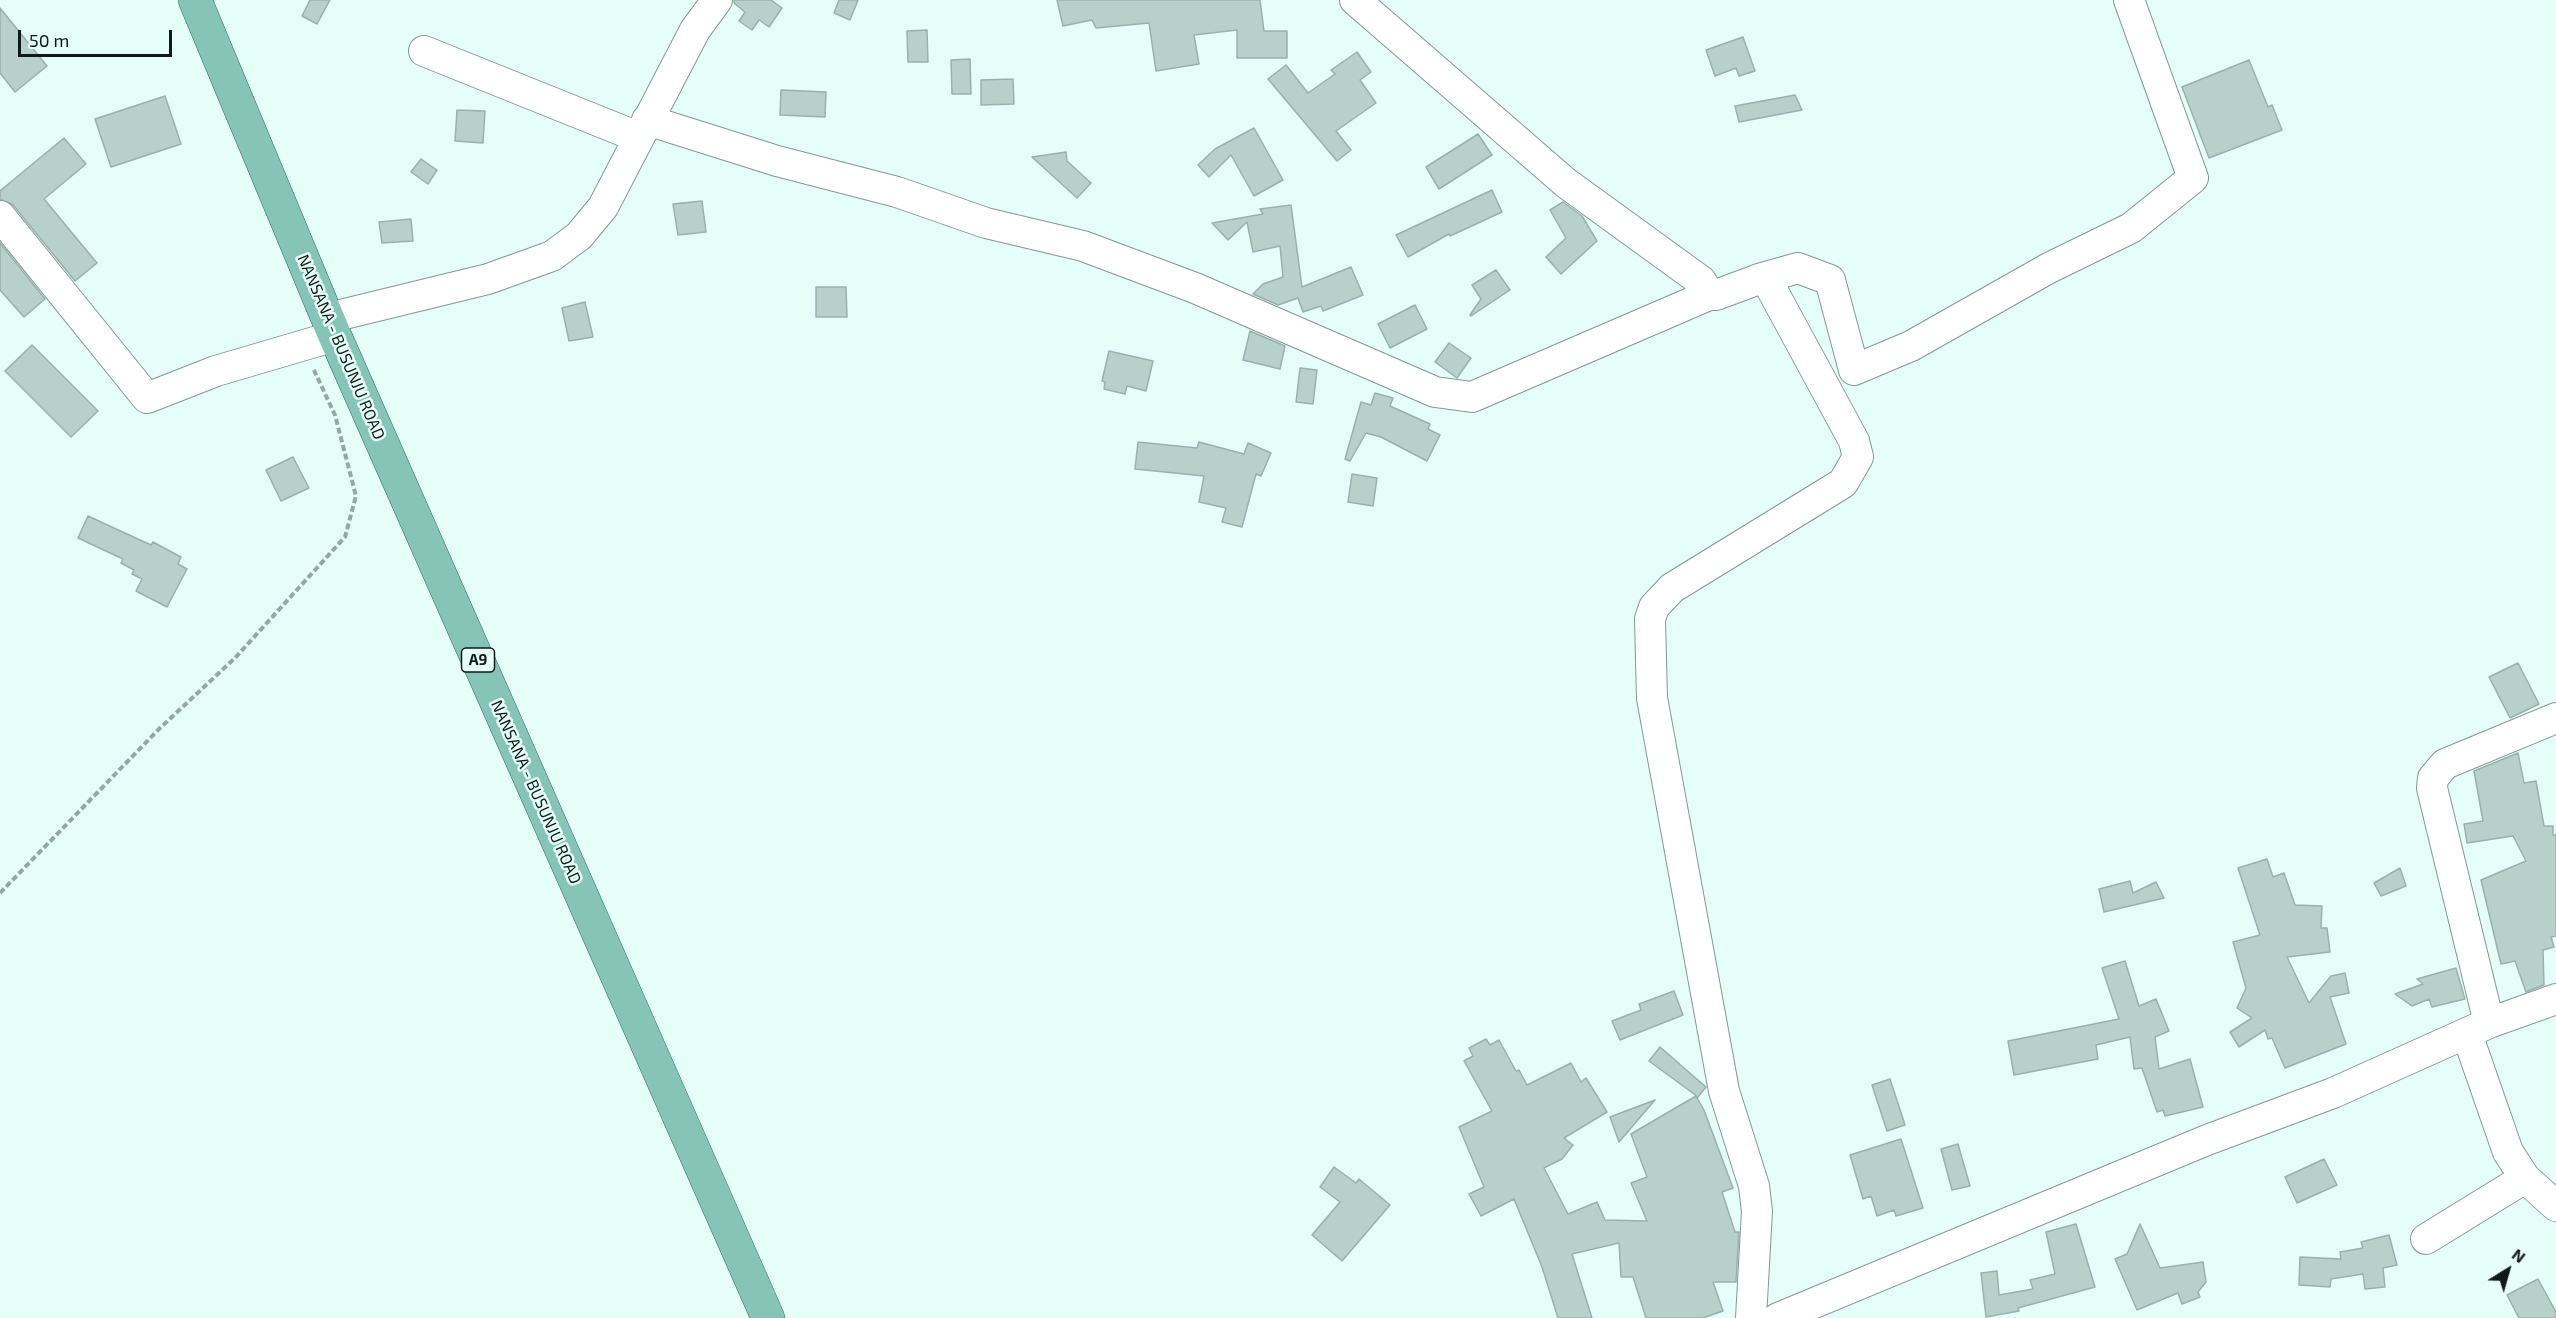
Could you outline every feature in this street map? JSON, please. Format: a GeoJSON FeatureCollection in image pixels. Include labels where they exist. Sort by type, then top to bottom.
{"type":"FeatureCollection","features":[{"type":"Feature","properties":{"kind":"main road","name":"NANSANA - BUSUNJU ROAD"},"geometry":{"type":"LineString","coordinates":[[195,0],[331,327],[768,1318]]}},
{"type":"Feature","properties":{"kind":"street"},"geometry":{"type":"LineString","coordinates":[[0,216],[147,398],[216,371],[303,345],[331,327],[488,279],[552,256],[579,236],[603,207],[642,128],[695,30],[717,0]]}},
{"type":"Feature","properties":{"kind":"street"},"geometry":{"type":"LineString","coordinates":[[1355,0],[1566,183],[1701,281],[1709,295]]}},
{"type":"Feature","properties":{"kind":"street"},"geometry":{"type":"LineString","coordinates":[[424,51],[642,128],[777,160],[897,192],[986,223],[1083,246],[1195,288],[1436,392],[1472,397],[1709,295],[1716,295],[1798,268],[1830,280],[1854,370],[1911,346],[2049,267],[2131,228],[2193,178],[2129,0]]}},
{"type":"Feature","properties":{"kind":"street"},"geometry":{"type":"LineString","coordinates":[[1751,1318],[1758,1211],[1754,1186],[1724,1091],[1652,698],[1650,619],[1654,607],[1671,588],[1843,483],[1858,457],[1854,441],[1770,286],[1759,279]]}},
{"type":"Feature","properties":{"kind":"street"},"geometry":{"type":"LineString","coordinates":[[2556,718],[2445,764],[2433,778],[2432,788],[2478,1029],[2508,1152],[2525,1178],[2556,1206]]}},
{"type":"Feature","properties":{"kind":"street"},"geometry":{"type":"LineString","coordinates":[[1779,1318],[2206,1140],[2333,1093],[2478,1029],[2556,999]]}},
{"type":"Feature","properties":{"kind":"street"},"geometry":{"type":"LineString","coordinates":[[2426,1239],[2525,1178]]}},
{"type":"Feature","properties":{"kind":"path"},"geometry":{"type":"LineString","coordinates":[[0,893],[159,729],[235,658],[345,537],[356,496],[335,415],[303,345]]}},
{"type":"Feature","properties":{"kind":"building"},"geometry":{"type":"Polygon","coordinates":[[[310,0],[330,0],[317,24],[302,16],[310,0]]]}},
{"type":"Feature","properties":{"kind":"building"},"geometry":{"type":"Polygon","coordinates":[[[734,0],[771,0],[782,8],[769,27],[759,20],[752,30],[739,21],[745,12],[734,3],[734,0]]]}},
{"type":"Feature","properties":{"kind":"building"},"geometry":{"type":"Polygon","coordinates":[[[839,0],[858,0],[850,20],[834,13],[839,0]]]}},
{"type":"Feature","properties":{"kind":"building"},"geometry":{"type":"Polygon","coordinates":[[[1057,0],[1260,0],[1264,31],[1287,31],[1287,58],[1237,58],[1237,30],[1194,35],[1199,64],[1156,71],[1149,23],[1096,28],[1092,20],[1063,26],[1057,0]]]}},
{"type":"Feature","properties":{"kind":"building"},"geometry":{"type":"Polygon","coordinates":[[[0,8],[47,66],[15,92],[0,73],[0,8]]]}},
{"type":"Feature","properties":{"kind":"building"},"geometry":{"type":"Polygon","coordinates":[[[927,30],[928,62],[908,62],[907,31],[927,30]]]}},
{"type":"Feature","properties":{"kind":"building"},"geometry":{"type":"Polygon","coordinates":[[[1743,37],[1755,71],[1739,76],[1736,68],[1715,76],[1706,50],[1743,37]]]}},
{"type":"Feature","properties":{"kind":"building"},"geometry":{"type":"Polygon","coordinates":[[[1357,52],[1371,72],[1360,80],[1376,103],[1336,131],[1351,150],[1337,161],[1268,79],[1286,65],[1308,93],[1335,74],[1331,70],[1357,52]]]}},
{"type":"Feature","properties":{"kind":"building"},"geometry":{"type":"Polygon","coordinates":[[[970,59],[971,94],[952,94],[951,60],[970,59]]]}},
{"type":"Feature","properties":{"kind":"building"},"geometry":{"type":"Polygon","coordinates":[[[2249,60],[2268,107],[2272,105],[2282,130],[2209,158],[2182,87],[2249,60]]]}},
{"type":"Feature","properties":{"kind":"building"},"geometry":{"type":"Polygon","coordinates":[[[1013,79],[1014,104],[981,105],[981,80],[1013,79]]]}},
{"type":"Feature","properties":{"kind":"building"},"geometry":{"type":"Polygon","coordinates":[[[781,90],[826,92],[825,117],[780,115],[781,90]]]}},
{"type":"Feature","properties":{"kind":"building"},"geometry":{"type":"Polygon","coordinates":[[[1795,95],[1802,110],[1739,122],[1735,106],[1795,95]]]}},
{"type":"Feature","properties":{"kind":"building"},"geometry":{"type":"Polygon","coordinates":[[[165,96],[181,144],[111,167],[95,119],[165,96]]]}},
{"type":"Feature","properties":{"kind":"building"},"geometry":{"type":"Polygon","coordinates":[[[457,110],[485,111],[483,143],[455,141],[457,110]]]}},
{"type":"Feature","properties":{"kind":"building"},"geometry":{"type":"Polygon","coordinates":[[[1254,128],[1283,180],[1254,196],[1231,155],[1209,177],[1198,165],[1215,149],[1254,128]]]}},
{"type":"Feature","properties":{"kind":"building"},"geometry":{"type":"Polygon","coordinates":[[[1478,134],[1492,155],[1439,189],[1426,167],[1478,134]]]}},
{"type":"Feature","properties":{"kind":"building"},"geometry":{"type":"Polygon","coordinates":[[[64,138],[86,164],[44,199],[97,263],[75,281],[13,205],[0,199],[0,191],[64,138]]]}},
{"type":"Feature","properties":{"kind":"building"},"geometry":{"type":"Polygon","coordinates":[[[1066,152],[1067,161],[1091,183],[1077,198],[1032,157],[1066,152]]]}},
{"type":"Feature","properties":{"kind":"building"},"geometry":{"type":"Polygon","coordinates":[[[421,159],[437,170],[428,184],[411,172],[421,159]]]}},
{"type":"Feature","properties":{"kind":"building"},"geometry":{"type":"Polygon","coordinates":[[[1492,190],[1502,212],[1450,236],[1449,234],[1408,257],[1396,235],[1492,190]]]}},
{"type":"Feature","properties":{"kind":"building"},"geometry":{"type":"Polygon","coordinates":[[[702,201],[706,232],[678,235],[673,204],[702,201]]]}},
{"type":"Feature","properties":{"kind":"building"},"geometry":{"type":"Polygon","coordinates":[[[1563,202],[1582,216],[1597,241],[1561,274],[1546,257],[1566,238],[1550,210],[1563,202]]]}},
{"type":"Feature","properties":{"kind":"building"},"geometry":{"type":"Polygon","coordinates":[[[1291,205],[1302,287],[1351,267],[1363,295],[1323,311],[1321,306],[1303,312],[1298,298],[1278,305],[1253,294],[1263,284],[1283,277],[1280,246],[1253,252],[1247,222],[1228,240],[1212,223],[1263,214],[1260,209],[1291,205]]]}},
{"type":"Feature","properties":{"kind":"building"},"geometry":{"type":"Polygon","coordinates":[[[411,219],[413,241],[382,243],[379,222],[411,219]]]}},
{"type":"Feature","properties":{"kind":"building"},"geometry":{"type":"Polygon","coordinates":[[[0,243],[45,299],[24,317],[0,290],[0,243]]]}},
{"type":"Feature","properties":{"kind":"building"},"geometry":{"type":"Polygon","coordinates":[[[1496,270],[1510,290],[1471,316],[1481,299],[1472,285],[1496,270]]]}},
{"type":"Feature","properties":{"kind":"building"},"geometry":{"type":"Polygon","coordinates":[[[816,287],[846,287],[847,317],[816,317],[816,287]]]}},
{"type":"Feature","properties":{"kind":"building"},"geometry":{"type":"Polygon","coordinates":[[[585,302],[593,337],[569,341],[562,308],[585,302]]]}},
{"type":"Feature","properties":{"kind":"building"},"geometry":{"type":"Polygon","coordinates":[[[1415,305],[1427,329],[1390,348],[1378,324],[1415,305]]]}},
{"type":"Feature","properties":{"kind":"building"},"geometry":{"type":"Polygon","coordinates":[[[1250,331],[1285,346],[1280,369],[1243,360],[1250,331]]]}},
{"type":"Feature","properties":{"kind":"building"},"geometry":{"type":"Polygon","coordinates":[[[1449,343],[1471,358],[1457,378],[1435,362],[1449,343]]]}},
{"type":"Feature","properties":{"kind":"building"},"geometry":{"type":"Polygon","coordinates":[[[32,345],[98,411],[71,437],[5,371],[32,345]]]}},
{"type":"Feature","properties":{"kind":"building"},"geometry":{"type":"Polygon","coordinates":[[[1109,351],[1153,361],[1146,391],[1127,386],[1125,394],[1104,389],[1105,382],[1102,381],[1109,351]]]}},
{"type":"Feature","properties":{"kind":"building"},"geometry":{"type":"Polygon","coordinates":[[[1300,368],[1317,370],[1313,404],[1296,402],[1300,368]]]}},
{"type":"Feature","properties":{"kind":"building"},"geometry":{"type":"Polygon","coordinates":[[[1375,393],[1393,398],[1390,406],[1430,424],[1428,429],[1440,435],[1427,461],[1381,437],[1366,433],[1350,461],[1345,459],[1361,402],[1371,405],[1375,393]]]}},
{"type":"Feature","properties":{"kind":"building"},"geometry":{"type":"Polygon","coordinates":[[[1138,442],[1197,448],[1199,442],[1244,454],[1248,443],[1271,453],[1261,476],[1256,474],[1242,527],[1222,522],[1226,508],[1199,502],[1204,476],[1135,469],[1138,442]]]}},
{"type":"Feature","properties":{"kind":"building"},"geometry":{"type":"Polygon","coordinates":[[[293,457],[309,488],[281,501],[266,470],[293,457]]]}},
{"type":"Feature","properties":{"kind":"building"},"geometry":{"type":"Polygon","coordinates":[[[1352,474],[1377,478],[1373,506],[1348,502],[1352,474]]]}},
{"type":"Feature","properties":{"kind":"building"},"geometry":{"type":"Polygon","coordinates":[[[88,516],[151,545],[153,542],[181,557],[178,564],[187,569],[167,607],[136,591],[142,579],[132,574],[134,570],[121,563],[123,559],[78,538],[88,516]]]}},
{"type":"Feature","properties":{"kind":"building"},"geometry":{"type":"Polygon","coordinates":[[[2518,663],[2539,704],[2510,718],[2489,677],[2518,663]]]}},
{"type":"Feature","properties":{"kind":"building"},"geometry":{"type":"Polygon","coordinates":[[[2518,753],[2524,783],[2536,781],[2544,826],[2553,826],[2553,835],[2556,835],[2556,936],[2551,937],[2554,947],[2543,950],[2544,985],[2526,992],[2515,961],[2501,964],[2481,880],[2526,861],[2513,836],[2467,843],[2464,824],[2483,821],[2474,771],[2518,753]]]}},
{"type":"Feature","properties":{"kind":"building"},"geometry":{"type":"Polygon","coordinates":[[[2267,859],[2273,877],[2284,873],[2295,905],[2322,906],[2321,928],[2327,928],[2330,952],[2287,957],[2309,1003],[2331,976],[2345,973],[2349,993],[2330,997],[2346,1044],[2285,1068],[2272,1038],[2268,1039],[2265,1030],[2239,1047],[2230,1032],[2252,1018],[2237,1008],[2246,988],[2233,942],[2260,935],[2238,868],[2267,859]]]}},
{"type":"Feature","properties":{"kind":"building"},"geometry":{"type":"Polygon","coordinates":[[[2400,868],[2406,886],[2381,896],[2374,883],[2400,868]]]}},
{"type":"Feature","properties":{"kind":"building"},"geometry":{"type":"Polygon","coordinates":[[[2130,881],[2133,893],[2156,882],[2164,898],[2104,912],[2099,889],[2130,881]]]}},
{"type":"Feature","properties":{"kind":"building"},"geometry":{"type":"Polygon","coordinates":[[[2125,961],[2139,1006],[2156,999],[2169,1031],[2155,1037],[2159,1069],[2190,1059],[2203,1107],[2165,1116],[2163,1110],[2157,1112],[2142,1068],[2134,1069],[2130,1037],[2096,1045],[2098,1059],[2014,1075],[2008,1041],[2119,1019],[2102,968],[2125,961]]]}},
{"type":"Feature","properties":{"kind":"building"},"geometry":{"type":"Polygon","coordinates":[[[2456,968],[2465,999],[2432,1007],[2429,999],[2412,1006],[2395,994],[2423,984],[2417,979],[2456,968]]]}},
{"type":"Feature","properties":{"kind":"building"},"geometry":{"type":"Polygon","coordinates":[[[1674,991],[1683,1015],[1620,1040],[1612,1021],[1641,1010],[1639,1004],[1674,991]]]}},
{"type":"Feature","properties":{"kind":"building"},"geometry":{"type":"Polygon","coordinates":[[[1486,1039],[1490,1045],[1499,1040],[1516,1071],[1519,1070],[1527,1085],[1571,1063],[1581,1082],[1586,1078],[1607,1112],[1564,1138],[1573,1145],[1562,1159],[1544,1168],[1568,1214],[1597,1202],[1605,1220],[1647,1221],[1631,1183],[1647,1177],[1631,1134],[1696,1096],[1704,1110],[1733,1188],[1722,1192],[1735,1232],[1739,1232],[1736,1282],[1713,1282],[1723,1311],[1703,1318],[1646,1318],[1633,1277],[1621,1277],[1619,1243],[1572,1254],[1592,1318],[1558,1318],[1542,1267],[1514,1199],[1481,1216],[1469,1194],[1484,1187],[1459,1127],[1492,1111],[1464,1061],[1473,1056],[1469,1048],[1486,1039]]]}},
{"type":"Feature","properties":{"kind":"building"},"geometry":{"type":"Polygon","coordinates":[[[1660,1047],[1706,1087],[1698,1097],[1649,1061],[1660,1047]]]}},
{"type":"Feature","properties":{"kind":"building"},"geometry":{"type":"Polygon","coordinates":[[[1890,1079],[1905,1125],[1887,1131],[1872,1085],[1890,1079]]]}},
{"type":"Feature","properties":{"kind":"building"},"geometry":{"type":"Polygon","coordinates":[[[1655,1100],[1619,1142],[1610,1117],[1655,1100]]]}},
{"type":"Feature","properties":{"kind":"building"},"geometry":{"type":"Polygon","coordinates":[[[1901,1139],[1923,1208],[1896,1216],[1894,1210],[1877,1216],[1871,1196],[1863,1199],[1850,1155],[1901,1139]]]}},
{"type":"Feature","properties":{"kind":"building"},"geometry":{"type":"Polygon","coordinates":[[[1958,1144],[1970,1186],[1952,1190],[1941,1149],[1958,1144]]]}},
{"type":"Feature","properties":{"kind":"building"},"geometry":{"type":"Polygon","coordinates":[[[2324,1159],[2337,1185],[2297,1203],[2285,1177],[2324,1159]]]}},
{"type":"Feature","properties":{"kind":"building"},"geometry":{"type":"Polygon","coordinates":[[[1334,1167],[1356,1183],[1359,1179],[1390,1205],[1342,1261],[1312,1235],[1340,1202],[1320,1187],[1334,1167]]]}},
{"type":"Feature","properties":{"kind":"building"},"geometry":{"type":"Polygon","coordinates":[[[2076,1224],[2095,1287],[2018,1308],[2019,1311],[1986,1317],[1981,1273],[1997,1271],[1999,1295],[2033,1289],[2030,1280],[2055,1274],[2046,1232],[2076,1224]]]}},
{"type":"Feature","properties":{"kind":"building"},"geometry":{"type":"Polygon","coordinates":[[[2140,1224],[2160,1268],[2203,1262],[2206,1282],[2198,1292],[2200,1297],[2182,1304],[2178,1293],[2137,1310],[2115,1259],[2127,1254],[2140,1224]]]}},
{"type":"Feature","properties":{"kind":"building"},"geometry":{"type":"Polygon","coordinates":[[[2389,1235],[2397,1265],[2383,1268],[2385,1287],[2365,1289],[2363,1274],[2331,1279],[2330,1287],[2299,1285],[2300,1257],[2341,1259],[2340,1252],[2363,1248],[2361,1242],[2389,1235]]]}},
{"type":"Feature","properties":{"kind":"building"},"geometry":{"type":"Polygon","coordinates":[[[2538,1279],[2556,1312],[2556,1318],[2519,1318],[2507,1295],[2538,1279]]]}}]}
